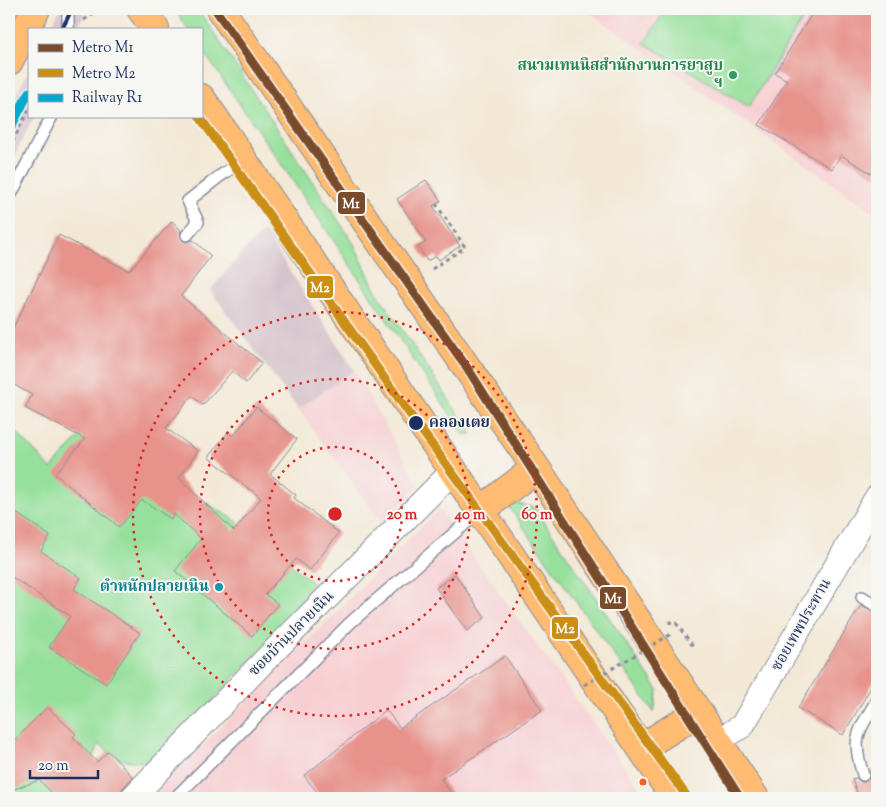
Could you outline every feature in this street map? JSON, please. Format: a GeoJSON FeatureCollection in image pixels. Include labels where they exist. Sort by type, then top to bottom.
{"type":"FeatureCollection","features":[{"type":"Feature","properties":{"kind":"main road"},"geometry":{"type":"LineString","coordinates":[[9,61],[36,9]]}},
{"type":"Feature","properties":{"kind":"main road"},"geometry":{"type":"LineString","coordinates":[[141,9],[154,28]]}},
{"type":"Feature","properties":{"kind":"main road"},"geometry":{"type":"LineString","coordinates":[[220,9],[536,468],[716,742],[755,798]]}},
{"type":"Feature","properties":{"kind":"main road"},"geometry":{"type":"LineString","coordinates":[[202,99],[675,798]]}},
{"type":"Feature","properties":{"kind":"main road"},"geometry":{"type":"LineString","coordinates":[[480,511],[536,468]]}},
{"type":"Feature","properties":{"kind":"main road"},"geometry":{"type":"LineString","coordinates":[[640,748],[697,713]]}},
{"type":"Feature","properties":{"kind":"street","name":"ซอยบ้านปลายเนิน"},"geometry":{"type":"LineString","coordinates":[[132,798],[258,667],[453,470]]}},
{"type":"Feature","properties":{"kind":"street","name":"ซอยเทพประทาน"},"geometry":{"type":"LineString","coordinates":[[716,742],[742,726],[877,497]]}},
{"type":"Feature","properties":{"kind":"lane"},"geometry":{"type":"LineString","coordinates":[[68,9],[68,28]]}},
{"type":"Feature","properties":{"kind":"lane"},"geometry":{"type":"LineString","coordinates":[[9,198],[51,118]]}},
{"type":"Feature","properties":{"kind":"lane"},"geometry":{"type":"LineString","coordinates":[[187,235],[198,222],[188,201],[244,160]]}},
{"type":"Feature","properties":{"kind":"lane"},"geometry":{"type":"LineString","coordinates":[[175,798],[351,622],[480,511]]}},
{"type":"Feature","properties":{"kind":"lane"},"geometry":{"type":"LineString","coordinates":[[862,597],[877,606]]}},
{"type":"Feature","properties":{"kind":"lane"},"geometry":{"type":"LineString","coordinates":[[863,775],[856,753],[857,734],[877,700]]}},
{"type":"Feature","properties":{"kind":"path"},"geometry":{"type":"LineString","coordinates":[[9,149],[28,111]]}},
{"type":"Feature","properties":{"kind":"path"},"geometry":{"type":"LineString","coordinates":[[432,268],[465,247],[436,204]]}},
{"type":"Feature","properties":{"kind":"path"},"geometry":{"type":"LineString","coordinates":[[584,685],[672,633],[669,628],[670,622],[676,623],[693,646]]}},
{"type":"Feature","properties":{"kind":"shaded area"},"geometry":{"type":"Polygon","coordinates":[[[60,9],[87,9],[78,28],[50,28],[60,9]]]}},
{"type":"Feature","properties":{"kind":"shaded area"},"geometry":{"type":"Polygon","coordinates":[[[585,9],[877,9],[877,215],[585,9]]]}},
{"type":"Feature","properties":{"kind":"shaded area"},"geometry":{"type":"Polygon","coordinates":[[[28,72],[28,118],[33,118],[9,167],[9,110],[28,72]]]}},
{"type":"Feature","properties":{"kind":"shaded area"},"geometry":{"type":"Polygon","coordinates":[[[264,231],[354,370],[298,409],[210,290],[246,248],[264,231]]]}},
{"type":"Feature","properties":{"kind":"shaded area"},"geometry":{"type":"Polygon","coordinates":[[[354,370],[419,485],[382,523],[298,409],[354,370]]]}},
{"type":"Feature","properties":{"kind":"shaded area"},"geometry":{"type":"Polygon","coordinates":[[[439,509],[647,798],[150,798],[439,509]]]}},
{"type":"Feature","properties":{"kind":"green space"},"geometry":{"type":"Polygon","coordinates":[[[175,9],[198,9],[354,244],[376,291],[472,434],[464,435],[202,49],[202,28],[187,28],[175,9]]]}},
{"type":"Feature","properties":{"kind":"green space","name":"สนามเทนนิสสำนักงานการยาสูบ ฯ"},"geometry":{"type":"Polygon","coordinates":[[[666,9],[809,9],[749,107],[644,43],[666,9]]]}},
{"type":"Feature","properties":{"kind":"green space"},"geometry":{"type":"Polygon","coordinates":[[[9,424],[51,469],[82,434],[234,519],[318,587],[155,763],[121,760],[99,744],[78,798],[9,798],[9,424]]]}},
{"type":"Feature","properties":{"kind":"green space"},"geometry":{"type":"Polygon","coordinates":[[[513,503],[534,507],[658,690],[654,712],[507,504],[513,503]]]}},
{"type":"Feature","properties":{"kind":"building"},"geometry":{"type":"Polygon","coordinates":[[[815,9],[877,9],[877,177],[841,155],[832,169],[759,125],[787,80],[775,73],[815,9]]]}},
{"type":"Feature","properties":{"kind":"building"},"geometry":{"type":"Polygon","coordinates":[[[426,180],[441,201],[433,206],[460,246],[439,260],[436,256],[427,261],[418,247],[426,242],[397,199],[426,180]]]}},
{"type":"Feature","properties":{"kind":"building"},"geometry":{"type":"Polygon","coordinates":[[[172,221],[181,230],[182,240],[186,242],[193,240],[211,256],[181,296],[262,363],[246,383],[232,371],[203,405],[192,396],[166,428],[198,451],[179,478],[234,531],[261,498],[208,457],[228,432],[233,436],[256,407],[297,439],[270,474],[296,495],[294,498],[339,533],[310,570],[296,559],[265,594],[278,604],[252,636],[175,571],[201,539],[174,514],[171,519],[142,500],[119,527],[55,474],[85,439],[25,408],[32,395],[9,382],[9,336],[59,235],[129,271],[172,221]]]}},
{"type":"Feature","properties":{"kind":"building"},"geometry":{"type":"Polygon","coordinates":[[[9,508],[50,536],[41,551],[81,578],[74,589],[140,633],[106,684],[49,647],[70,616],[9,575],[9,508]]]}},
{"type":"Feature","properties":{"kind":"building"},"geometry":{"type":"Polygon","coordinates":[[[455,574],[485,618],[467,631],[436,588],[455,574]]]}},
{"type":"Feature","properties":{"kind":"building"},"geometry":{"type":"Polygon","coordinates":[[[861,605],[877,613],[877,677],[843,735],[798,708],[861,605]]]}},
{"type":"Feature","properties":{"kind":"building"},"geometry":{"type":"Polygon","coordinates":[[[505,656],[542,710],[441,779],[455,798],[322,798],[304,776],[386,710],[400,728],[505,656]]]}},
{"type":"Feature","properties":{"kind":"building"},"geometry":{"type":"Polygon","coordinates":[[[47,707],[76,734],[73,737],[97,762],[108,751],[133,777],[122,789],[119,798],[57,798],[39,780],[9,791],[9,746],[47,707]]]}},
{"type":"Feature","properties":{"kind":"building"},"geometry":{"type":"Polygon","coordinates":[[[877,769],[877,795],[859,798],[852,779],[856,778],[861,782],[865,782],[870,777],[870,772],[877,769]]]}},
{"type":"Feature","properties":{"kind":"railway"},"geometry":{"type":"LineString","coordinates":[[62,28],[72,9]]}},
{"type":"Feature","properties":{"kind":"railway"},"geometry":{"type":"LineString","coordinates":[[9,131],[28,94]]}},
{"type":"Feature","properties":{"kind":"metro line","name":"M1"},"geometry":{"type":"LineString","coordinates":[[215,9],[468,369],[740,798]]}},
{"type":"Feature","properties":{"kind":"metro line","name":"M2"},"geometry":{"type":"LineString","coordinates":[[200,118],[409,413],[688,798]]}},
{"type":"Feature","properties":{"kind":"rail line","name":"R1"},"geometry":{"type":"LineString","coordinates":[[9,131],[28,94]]}},
{"type":"Feature","properties":{"kind":"place","name":"สนามเทนนิสสำนักงานการยาสูบ ฯ"},"geometry":{"type":"Point","coordinates":[733,75]}},
{"type":"Feature","properties":{"kind":"place","name":"คลองเตย"},"geometry":{"type":"Point","coordinates":[416,423]}},
{"type":"Feature","properties":{"kind":"place","name":"ตำหนักปลายเนิน"},"geometry":{"type":"Point","coordinates":[219,587]}}]}
